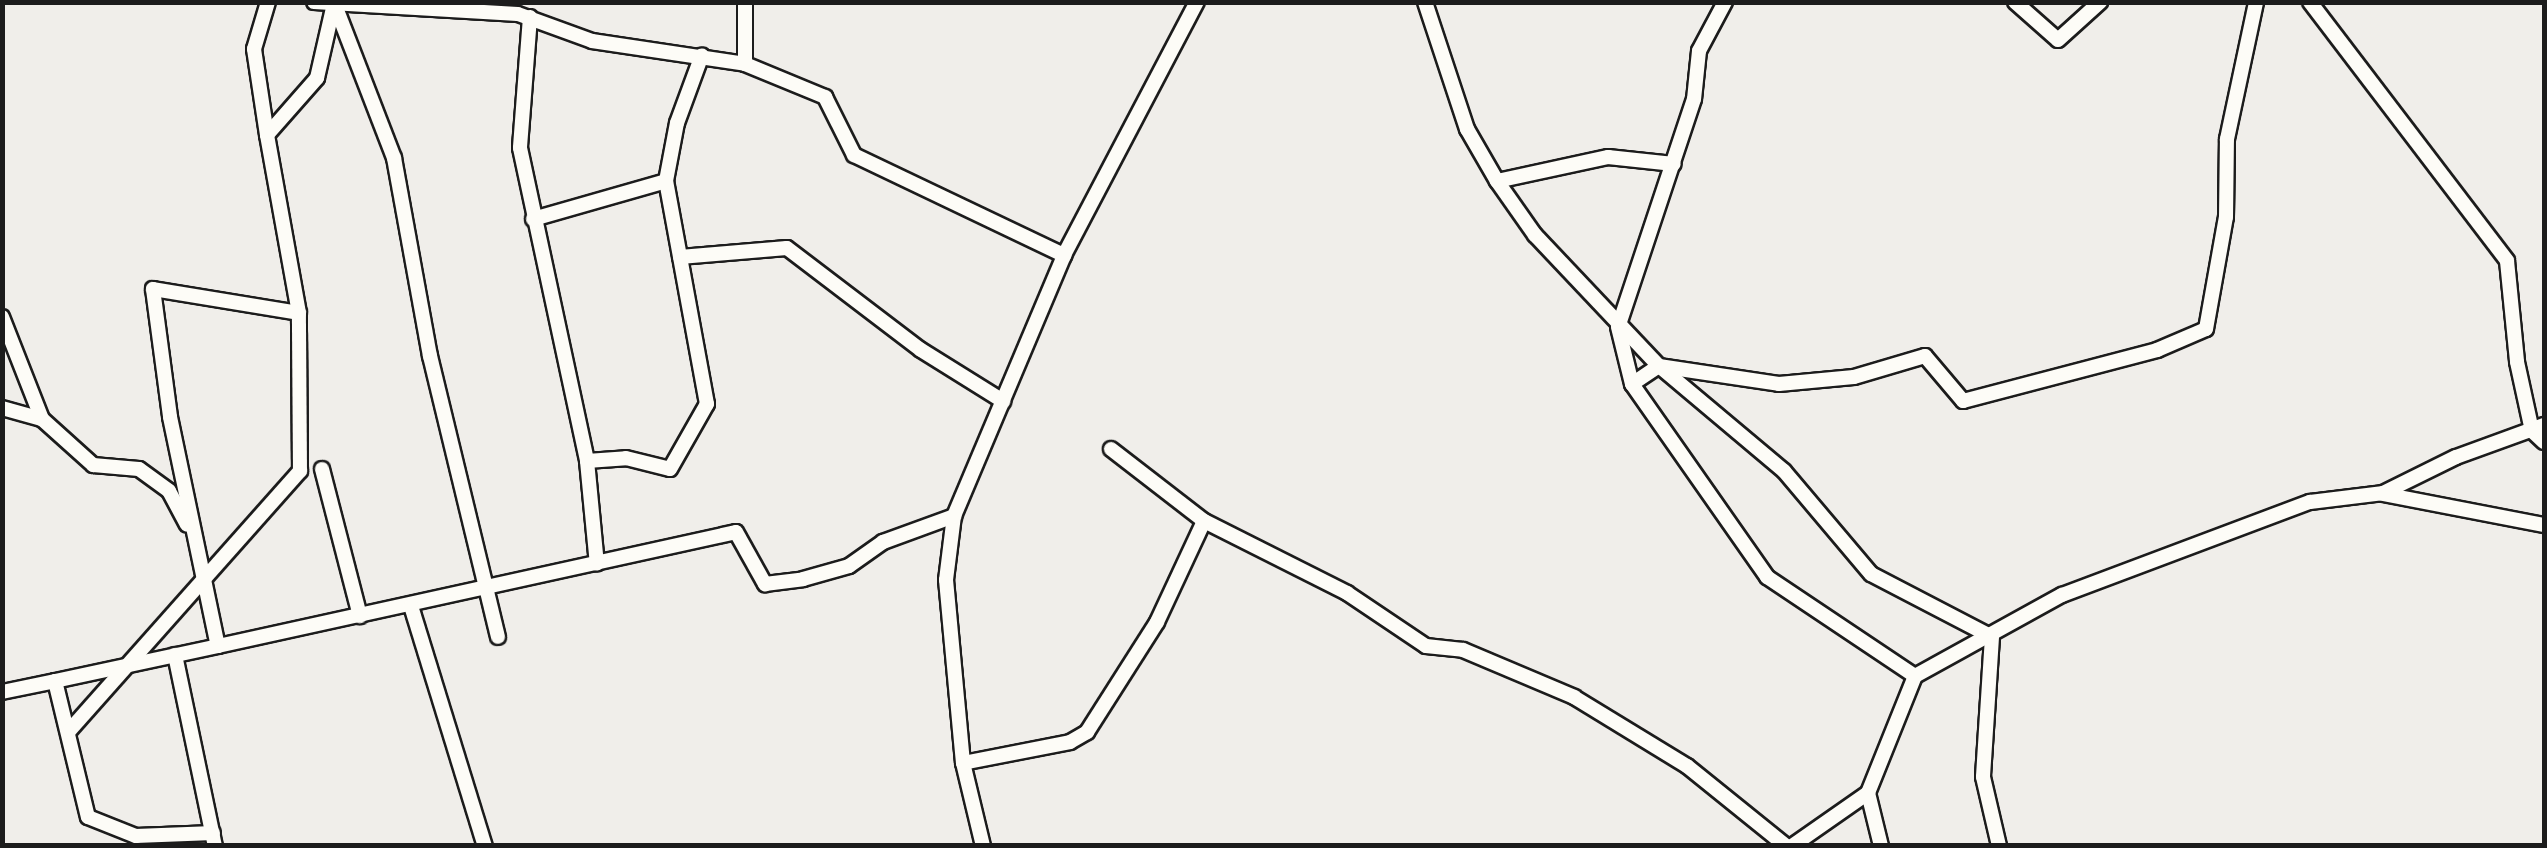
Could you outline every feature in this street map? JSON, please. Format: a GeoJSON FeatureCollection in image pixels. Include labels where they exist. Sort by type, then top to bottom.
{"type":"FeatureCollection","features":[{"type":"Feature","properties":{"kind":"street"},"geometry":{"type":"LineString","coordinates":[[69,731],[300,472],[299,313],[254,50],[268,2]]}},
{"type":"Feature","properties":{"kind":"street"},"geometry":{"type":"LineString","coordinates":[[314,2],[530,17],[592,41],[745,64],[825,97],[854,155],[1064,255]]}},
{"type":"Feature","properties":{"kind":"street"},"geometry":{"type":"LineString","coordinates":[[745,2],[745,64]]}},
{"type":"Feature","properties":{"kind":"street"},"geometry":{"type":"LineString","coordinates":[[983,846],[963,763],[946,580],[954,516],[1064,255],[1197,2]]}},
{"type":"Feature","properties":{"kind":"street"},"geometry":{"type":"LineString","coordinates":[[1425,2],[1467,129],[1535,235],[1618,327],[1784,472],[1871,574],[1992,637]]}},
{"type":"Feature","properties":{"kind":"street"},"geometry":{"type":"LineString","coordinates":[[1726,2],[1700,51],[1694,99],[1618,327],[1632,384],[1767,577],[1915,676]]}},
{"type":"Feature","properties":{"kind":"street"},"geometry":{"type":"LineString","coordinates":[[2015,2],[2058,40],[2100,2]]}},
{"type":"Feature","properties":{"kind":"street"},"geometry":{"type":"LineString","coordinates":[[1632,384],[1659,366],[1779,384],[1854,377],[1925,356],[1963,401],[2157,350],[2206,329],[2226,218],[2227,139],[2256,2]]}},
{"type":"Feature","properties":{"kind":"street"},"geometry":{"type":"LineString","coordinates":[[2310,2],[2506,262],[2544,442]]}},
{"type":"Feature","properties":{"kind":"street"},"geometry":{"type":"LineString","coordinates":[[267,136],[317,78],[334,4]]}},
{"type":"Feature","properties":{"kind":"street"},"geometry":{"type":"LineString","coordinates":[[334,4],[394,158],[481,586],[498,637]]}},
{"type":"Feature","properties":{"kind":"street"},"geometry":{"type":"LineString","coordinates":[[530,17],[519,127],[533,219],[587,461],[597,564]]}},
{"type":"Feature","properties":{"kind":"street"},"geometry":{"type":"LineString","coordinates":[[587,461],[626,458],[670,469],[706,404],[666,181],[677,123],[702,55]]}},
{"type":"Feature","properties":{"kind":"street"},"geometry":{"type":"LineString","coordinates":[[1497,180],[1608,157],[1674,164]]}},
{"type":"Feature","properties":{"kind":"street"},"geometry":{"type":"LineString","coordinates":[[533,219],[666,181]]}},
{"type":"Feature","properties":{"kind":"street"},"geometry":{"type":"LineString","coordinates":[[680,257],[788,248],[921,350],[1003,401]]}},
{"type":"Feature","properties":{"kind":"street"},"geometry":{"type":"LineString","coordinates":[[218,646],[152,290],[299,313]]}},
{"type":"Feature","properties":{"kind":"street"},"geometry":{"type":"LineString","coordinates":[[2,318],[42,419],[93,465],[139,468],[168,492],[196,541]]}},
{"type":"Feature","properties":{"kind":"street"},"geometry":{"type":"LineString","coordinates":[[2,408],[42,419]]}},
{"type":"Feature","properties":{"kind":"street"},"geometry":{"type":"LineString","coordinates":[[2382,494],[2456,457],[2538,428]]}},
{"type":"Feature","properties":{"kind":"street"},"geometry":{"type":"LineString","coordinates":[[1111,449],[1204,522],[1347,593],[1426,646],[1463,650],[1574,697],[1687,766],[1789,846],[1868,793],[1915,676],[1992,637],[2062,595],[2310,502],[2382,494],[2544,525]]}},
{"type":"Feature","properties":{"kind":"street"},"geometry":{"type":"LineString","coordinates":[[322,469],[360,616]]}},
{"type":"Feature","properties":{"kind":"street"},"geometry":{"type":"LineString","coordinates":[[2,692],[411,606],[481,586],[736,532],[765,584],[802,579],[849,566],[883,542],[954,516]]}},
{"type":"Feature","properties":{"kind":"street"},"geometry":{"type":"LineString","coordinates":[[963,763],[1070,742],[1087,732],[1158,622],[1204,522]]}},
{"type":"Feature","properties":{"kind":"street"},"geometry":{"type":"LineString","coordinates":[[411,606],[485,846]]}},
{"type":"Feature","properties":{"kind":"street"},"geometry":{"type":"LineString","coordinates":[[1992,637],[1982,777],[1999,846]]}},
{"type":"Feature","properties":{"kind":"street"},"geometry":{"type":"LineString","coordinates":[[55,681],[88,817],[136,836],[214,839],[175,655]]}},
{"type":"Feature","properties":{"kind":"street"},"geometry":{"type":"LineString","coordinates":[[1868,793],[1881,846]]}}]}
